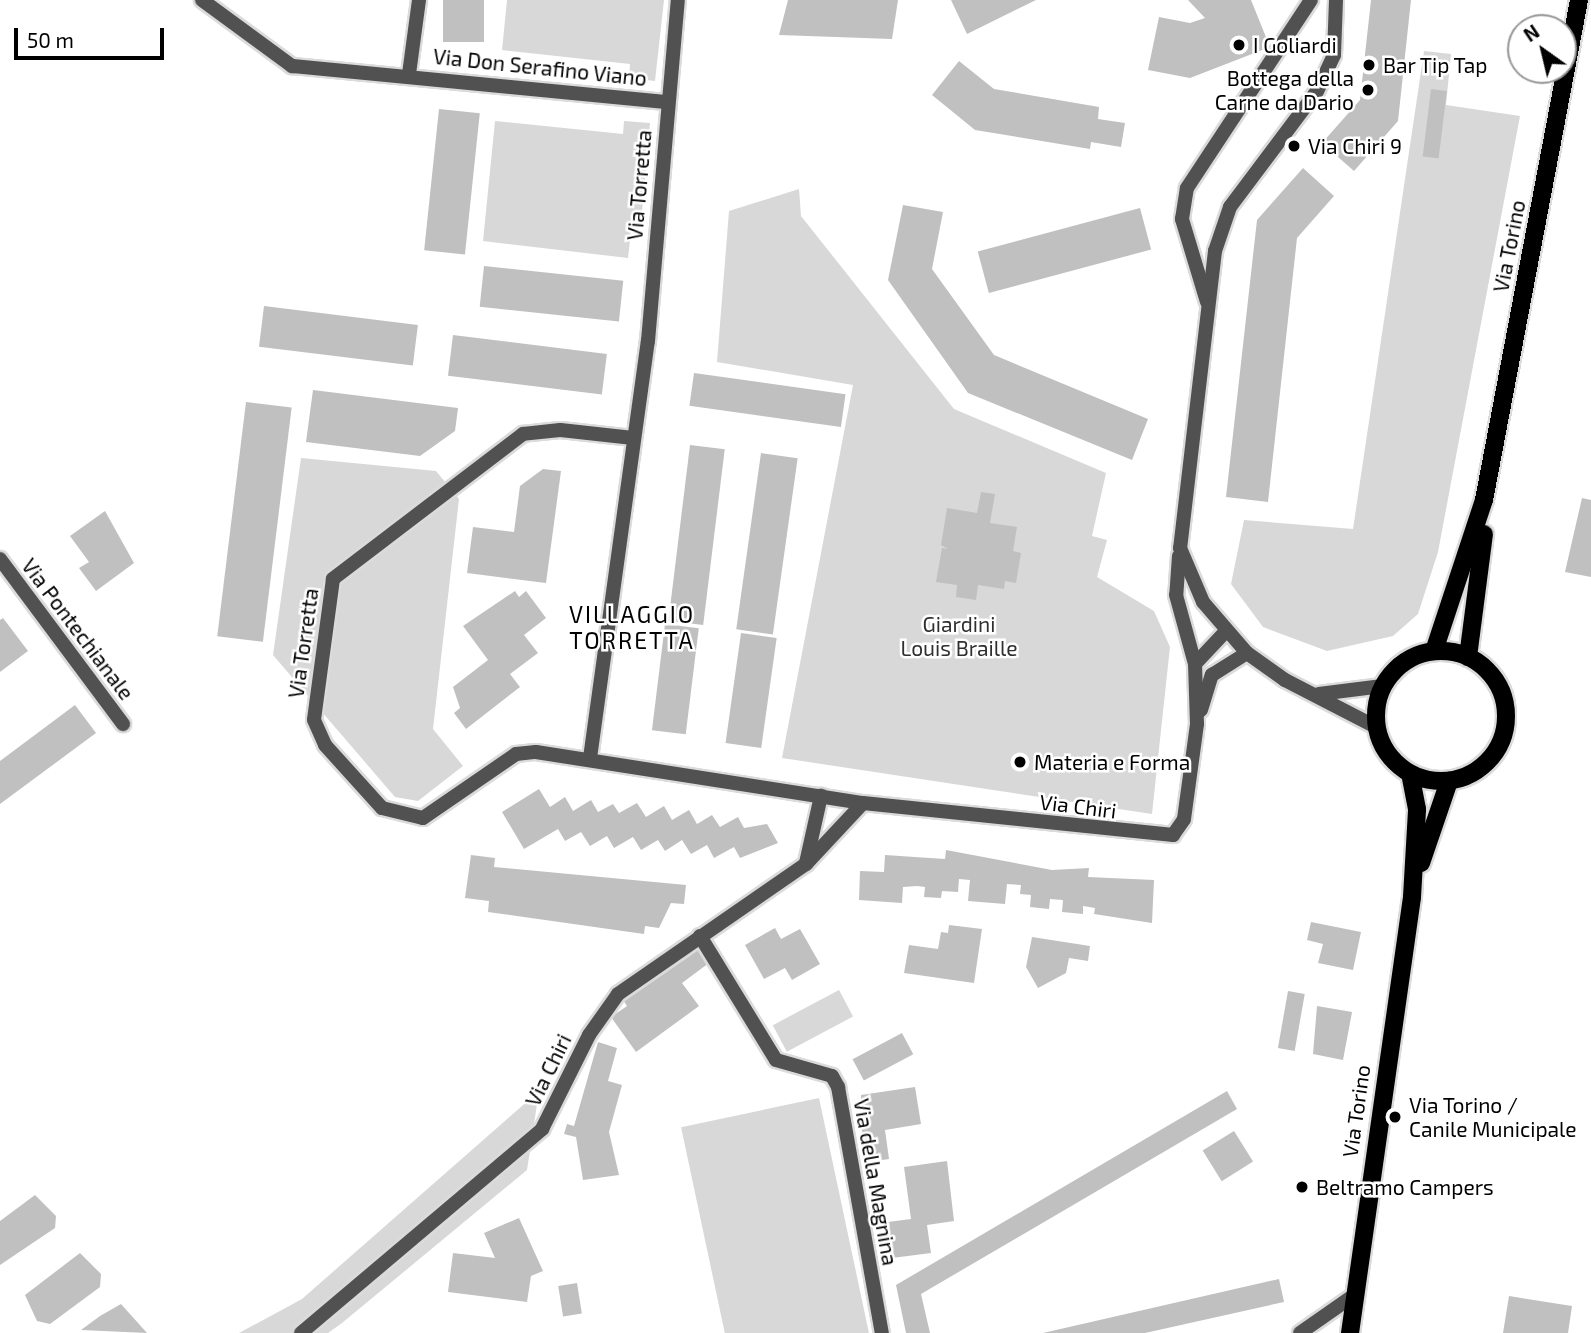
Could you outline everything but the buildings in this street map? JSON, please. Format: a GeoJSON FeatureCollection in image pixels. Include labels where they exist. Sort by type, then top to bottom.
{"type":"FeatureCollection","features":[{"type":"Feature","properties":{"kind":"main road","name":"Via Torino"},"geometry":{"type":"LineString","coordinates":[[1468,657],[1484,500],[1579,0]]}},
{"type":"Feature","properties":{"kind":"main road","name":"Via Torino"},"geometry":{"type":"LineString","coordinates":[[1434,651],[1484,500]]}},
{"type":"Feature","properties":{"kind":"main road"},"geometry":{"type":"LineString","coordinates":[[1434,651],[1468,657],[1498,685],[1504,731],[1490,759],[1449,781],[1410,774],[1388,755],[1376,727],[1382,687],[1399,666],[1434,651]]}},
{"type":"Feature","properties":{"kind":"main road","name":"Via Torino"},"geometry":{"type":"LineString","coordinates":[[1350,1333],[1353,1296],[1412,897],[1417,809],[1410,774]]}},
{"type":"Feature","properties":{"kind":"main road","name":"Via Torino"},"geometry":{"type":"LineString","coordinates":[[1412,897],[1437,803],[1449,781]]}},
{"type":"Feature","properties":{"kind":"street","name":"Via Don Serafino Viano"},"geometry":{"type":"LineString","coordinates":[[202,0],[292,66],[409,74],[666,102]]}},
{"type":"Feature","properties":{"kind":"street","name":"Via Don Serafino Viano"},"geometry":{"type":"LineString","coordinates":[[409,74],[419,0]]}},
{"type":"Feature","properties":{"kind":"street","name":"Via Torretta"},"geometry":{"type":"LineString","coordinates":[[590,758],[633,438],[678,0]]}},
{"type":"Feature","properties":{"kind":"street","name":"Via Chiri"},"geometry":{"type":"LineString","coordinates":[[1209,307],[1182,219],[1187,188],[1311,0]]}},
{"type":"Feature","properties":{"kind":"street","name":"Via Chiri"},"geometry":{"type":"LineString","coordinates":[[301,1333],[542,1129],[603,1012],[700,936],[806,864],[863,803],[1173,835],[1184,819],[1196,724],[1195,664],[1176,595],[1215,251],[1230,207],[1306,107],[1334,55],[1336,0]]}},
{"type":"Feature","properties":{"kind":"street","name":"Via Torretta"},"geometry":{"type":"LineString","coordinates":[[633,438],[560,430],[523,434],[345,565],[333,579],[314,707],[325,745],[382,808],[405,817],[442,810],[516,754],[590,758],[863,803]]}},
{"type":"Feature","properties":{"kind":"street","name":"Via Chiri"},"geometry":{"type":"LineString","coordinates":[[1180,548],[1203,602],[1247,653],[1285,680],[1319,694],[1376,727]]}},
{"type":"Feature","properties":{"kind":"street","name":"Via Pontechianale"},"geometry":{"type":"LineString","coordinates":[[0,559],[123,724]]}},
{"type":"Feature","properties":{"kind":"street"},"geometry":{"type":"LineString","coordinates":[[1195,664],[1226,631]]}},
{"type":"Feature","properties":{"kind":"street","name":"Via Chiri"},"geometry":{"type":"LineString","coordinates":[[1196,724],[1212,675],[1247,653]]}},
{"type":"Feature","properties":{"kind":"street","name":"Via Chiri"},"geometry":{"type":"LineString","coordinates":[[1319,694],[1382,687]]}},
{"type":"Feature","properties":{"kind":"street"},"geometry":{"type":"LineString","coordinates":[[806,864],[821,796]]}},
{"type":"Feature","properties":{"kind":"street","name":"Via della Magnina"},"geometry":{"type":"LineString","coordinates":[[700,936],[776,1060],[832,1076],[838,1087],[882,1333]]}},
{"type":"Feature","properties":{"kind":"street"},"geometry":{"type":"LineString","coordinates":[[1300,1333],[1353,1296]]}},
{"type":"Feature","properties":{"kind":"green space"},"geometry":{"type":"Polygon","coordinates":[[[507,0],[664,0],[655,81],[629,78],[630,64],[502,50],[507,0]]]}},
{"type":"Feature","properties":{"kind":"green space"},"geometry":{"type":"Polygon","coordinates":[[[1424,51],[1451,54],[1446,105],[1520,116],[1438,552],[1418,614],[1393,636],[1327,651],[1263,627],[1231,584],[1244,520],[1353,529],[1424,51]]]}},
{"type":"Feature","properties":{"kind":"green space"},"geometry":{"type":"Polygon","coordinates":[[[495,121],[623,134],[624,121],[650,123],[641,223],[632,223],[628,258],[483,241],[495,121]]]}},
{"type":"Feature","properties":{"kind":"green space","name":"Giardini Louis Braille"},"geometry":{"type":"Polygon","coordinates":[[[799,189],[801,216],[954,409],[1106,473],[1092,536],[1107,540],[1097,577],[1154,611],[1170,647],[1152,814],[782,758],[853,385],[717,362],[729,211],[799,189]]]}},
{"type":"Feature","properties":{"kind":"green space"},"geometry":{"type":"Polygon","coordinates":[[[301,458],[436,471],[459,499],[433,729],[463,766],[418,801],[395,797],[273,655],[301,458]]]}},
{"type":"Feature","properties":{"kind":"green space"},"geometry":{"type":"Polygon","coordinates":[[[839,990],[853,1016],[787,1052],[773,1025],[839,990]]]}},
{"type":"Feature","properties":{"kind":"green space"},"geometry":{"type":"Polygon","coordinates":[[[539,1091],[527,1170],[342,1323],[328,1333],[239,1333],[302,1299],[539,1091]]]}},
{"type":"Feature","properties":{"kind":"green space"},"geometry":{"type":"Polygon","coordinates":[[[819,1098],[869,1333],[725,1333],[681,1127],[819,1098]]]}},
{"type":"Feature","properties":{"kind":"place","name":"I Goliardi"},"geometry":{"type":"Point","coordinates":[1239,45]}},
{"type":"Feature","properties":{"kind":"place","name":"Bar Tip Tap"},"geometry":{"type":"Point","coordinates":[1369,65]}},
{"type":"Feature","properties":{"kind":"place","name":"Bottega della Carne da Dario"},"geometry":{"type":"Point","coordinates":[1368,90]}},
{"type":"Feature","properties":{"kind":"place","name":"Via Chiri 9"},"geometry":{"type":"Point","coordinates":[1294,146]}},
{"type":"Feature","properties":{"kind":"place","name":"Materia e Forma"},"geometry":{"type":"Point","coordinates":[1020,762]}},
{"type":"Feature","properties":{"kind":"place","name":"Via Torino / Canile Municipale"},"geometry":{"type":"Point","coordinates":[1395,1117]}},
{"type":"Feature","properties":{"kind":"place","name":"Beltramo Campers"},"geometry":{"type":"Point","coordinates":[1302,1187]}},
{"type":"Feature","properties":{"kind":"district","name":"VILLAGGIO TORRETTA"},"geometry":{"type":"Point","coordinates":[632,627]}}]}
